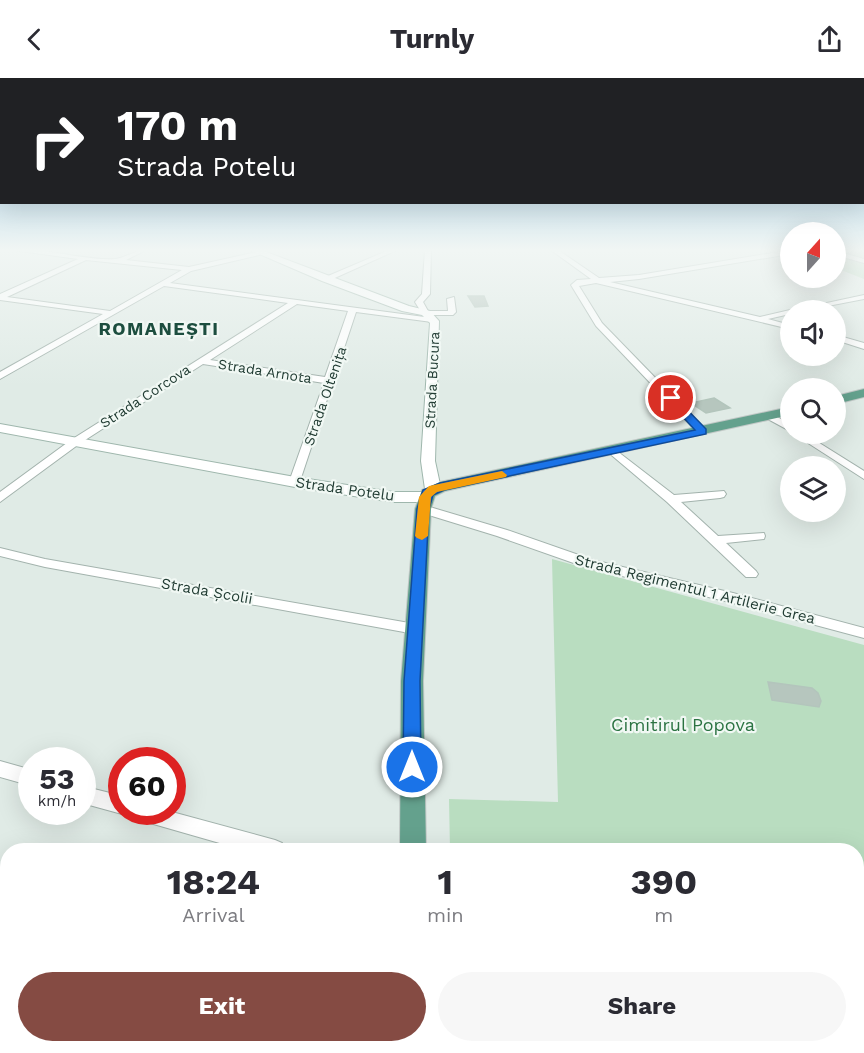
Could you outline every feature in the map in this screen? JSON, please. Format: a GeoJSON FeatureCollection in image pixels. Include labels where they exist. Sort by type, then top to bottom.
{"type":"FeatureCollection","features":[{"type":"Feature","properties":{"kind":"main road"},"geometry":{"type":"LineString","coordinates":[[846,398],[864,393]]}},
{"type":"Feature","properties":{"kind":"main road","name":"Strada Potelu"},"geometry":{"type":"LineString","coordinates":[[427,498],[613,451],[780,414]]}},
{"type":"Feature","properties":{"kind":"main road","name":"Strada Bucura"},"geometry":{"type":"LineString","coordinates":[[413,843],[412,681],[427,498]]}},
{"type":"Feature","properties":{"kind":"street"},"geometry":{"type":"LineString","coordinates":[[0,376],[142,296]]}},
{"type":"Feature","properties":{"kind":"street"},"geometry":{"type":"LineString","coordinates":[[247,296],[429,316]]}},
{"type":"Feature","properties":{"kind":"street"},"geometry":{"type":"LineString","coordinates":[[370,296],[429,316]]}},
{"type":"Feature","properties":{"kind":"street"},"geometry":{"type":"LineString","coordinates":[[425,296],[419,302],[429,316]]}},
{"type":"Feature","properties":{"kind":"street"},"geometry":{"type":"LineString","coordinates":[[581,296],[599,324],[702,431]]}},
{"type":"Feature","properties":{"kind":"street"},"geometry":{"type":"LineString","coordinates":[[659,296],[780,325]]}},
{"type":"Feature","properties":{"kind":"street"},"geometry":{"type":"LineString","coordinates":[[0,297],[111,313]]}},
{"type":"Feature","properties":{"kind":"street"},"geometry":{"type":"LineString","coordinates":[[846,301],[864,297]]}},
{"type":"Feature","properties":{"kind":"street","name":"Strada Bucura"},"geometry":{"type":"LineString","coordinates":[[429,316],[452,312],[451,299]]}},
{"type":"Feature","properties":{"kind":"street","name":"Strada Corcova"},"geometry":{"type":"LineString","coordinates":[[0,498],[75,442],[295,302]]}},
{"type":"Feature","properties":{"kind":"street","name":"Strada Oltenița"},"geometry":{"type":"LineString","coordinates":[[295,482],[353,309]]}},
{"type":"Feature","properties":{"kind":"street"},"geometry":{"type":"LineString","coordinates":[[757,319],[780,314]]}},
{"type":"Feature","properties":{"kind":"street","name":"Strada Bucura"},"geometry":{"type":"LineString","coordinates":[[427,498],[435,323],[429,316]]}},
{"type":"Feature","properties":{"kind":"street"},"geometry":{"type":"LineString","coordinates":[[846,341],[864,346]]}},
{"type":"Feature","properties":{"kind":"street","name":"Strada Arnota"},"geometry":{"type":"LineString","coordinates":[[200,361],[330,381]]}},
{"type":"Feature","properties":{"kind":"street"},"geometry":{"type":"LineString","coordinates":[[0,368],[11,369]]}},
{"type":"Feature","properties":{"kind":"street"},"geometry":{"type":"LineString","coordinates":[[770,416],[780,422]]}},
{"type":"Feature","properties":{"kind":"street","name":"Strada Potelu"},"geometry":{"type":"LineString","coordinates":[[0,428],[295,482],[393,497],[427,498]]}},
{"type":"Feature","properties":{"kind":"street"},"geometry":{"type":"LineString","coordinates":[[814,444],[864,476]]}},
{"type":"Feature","properties":{"kind":"street"},"geometry":{"type":"LineString","coordinates":[[613,451],[671,499],[751,574]]}},
{"type":"Feature","properties":{"kind":"street"},"geometry":{"type":"LineString","coordinates":[[671,499],[720,494]]}},
{"type":"Feature","properties":{"kind":"street","name":"Strada Regimentul 1 Artilerie Grea"},"geometry":{"type":"LineString","coordinates":[[427,498],[502,532],[590,564],[733,598],[864,633]]}},
{"type":"Feature","properties":{"kind":"street"},"geometry":{"type":"LineString","coordinates":[[715,540],[759,536]]}},
{"type":"Feature","properties":{"kind":"street","name":"Strada Școlii"},"geometry":{"type":"LineString","coordinates":[[0,552],[45,563],[415,628]]}},
{"type":"Feature","properties":{"kind":"street"},"geometry":{"type":"LineString","coordinates":[[0,769],[18,774]]}},
{"type":"Feature","properties":{"kind":"street"},"geometry":{"type":"LineString","coordinates":[[186,824],[251,843]]}},
{"type":"Feature","properties":{"kind":"green space","name":"Cimitirul Popova"},"geometry":{"type":"Polygon","coordinates":[[[552,559],[864,645],[864,843],[450,843],[449,799],[558,802],[552,559]]]}},
{"type":"Feature","properties":{"kind":"building"},"geometry":{"type":"Polygon","coordinates":[[[468,296],[484,296],[488,306],[475,307],[468,296]]]}},
{"type":"Feature","properties":{"kind":"building"},"geometry":{"type":"Polygon","coordinates":[[[714,398],[730,408],[706,413],[691,403],[714,398]]]}},
{"type":"Feature","properties":{"kind":"building"},"geometry":{"type":"Polygon","coordinates":[[[768,682],[812,688],[818,693],[821,701],[819,707],[772,700],[768,682]]]}},
{"type":"Feature","properties":{"kind":"slow traffic"},"geometry":{"type":"LineString","coordinates":[[422,536],[425,497],[433,489],[502,475]]}},
{"type":"Feature","properties":{"kind":"district","name":"ROMANEȘTI"},"geometry":{"type":"Point","coordinates":[159,329]}},
{"type":"Feature","properties":{"kind":"route"},"geometry":{"type":"LineString","coordinates":[[412,767],[412,681],[425,497],[433,489],[440,487],[702,431],[671,398]]}}]}
